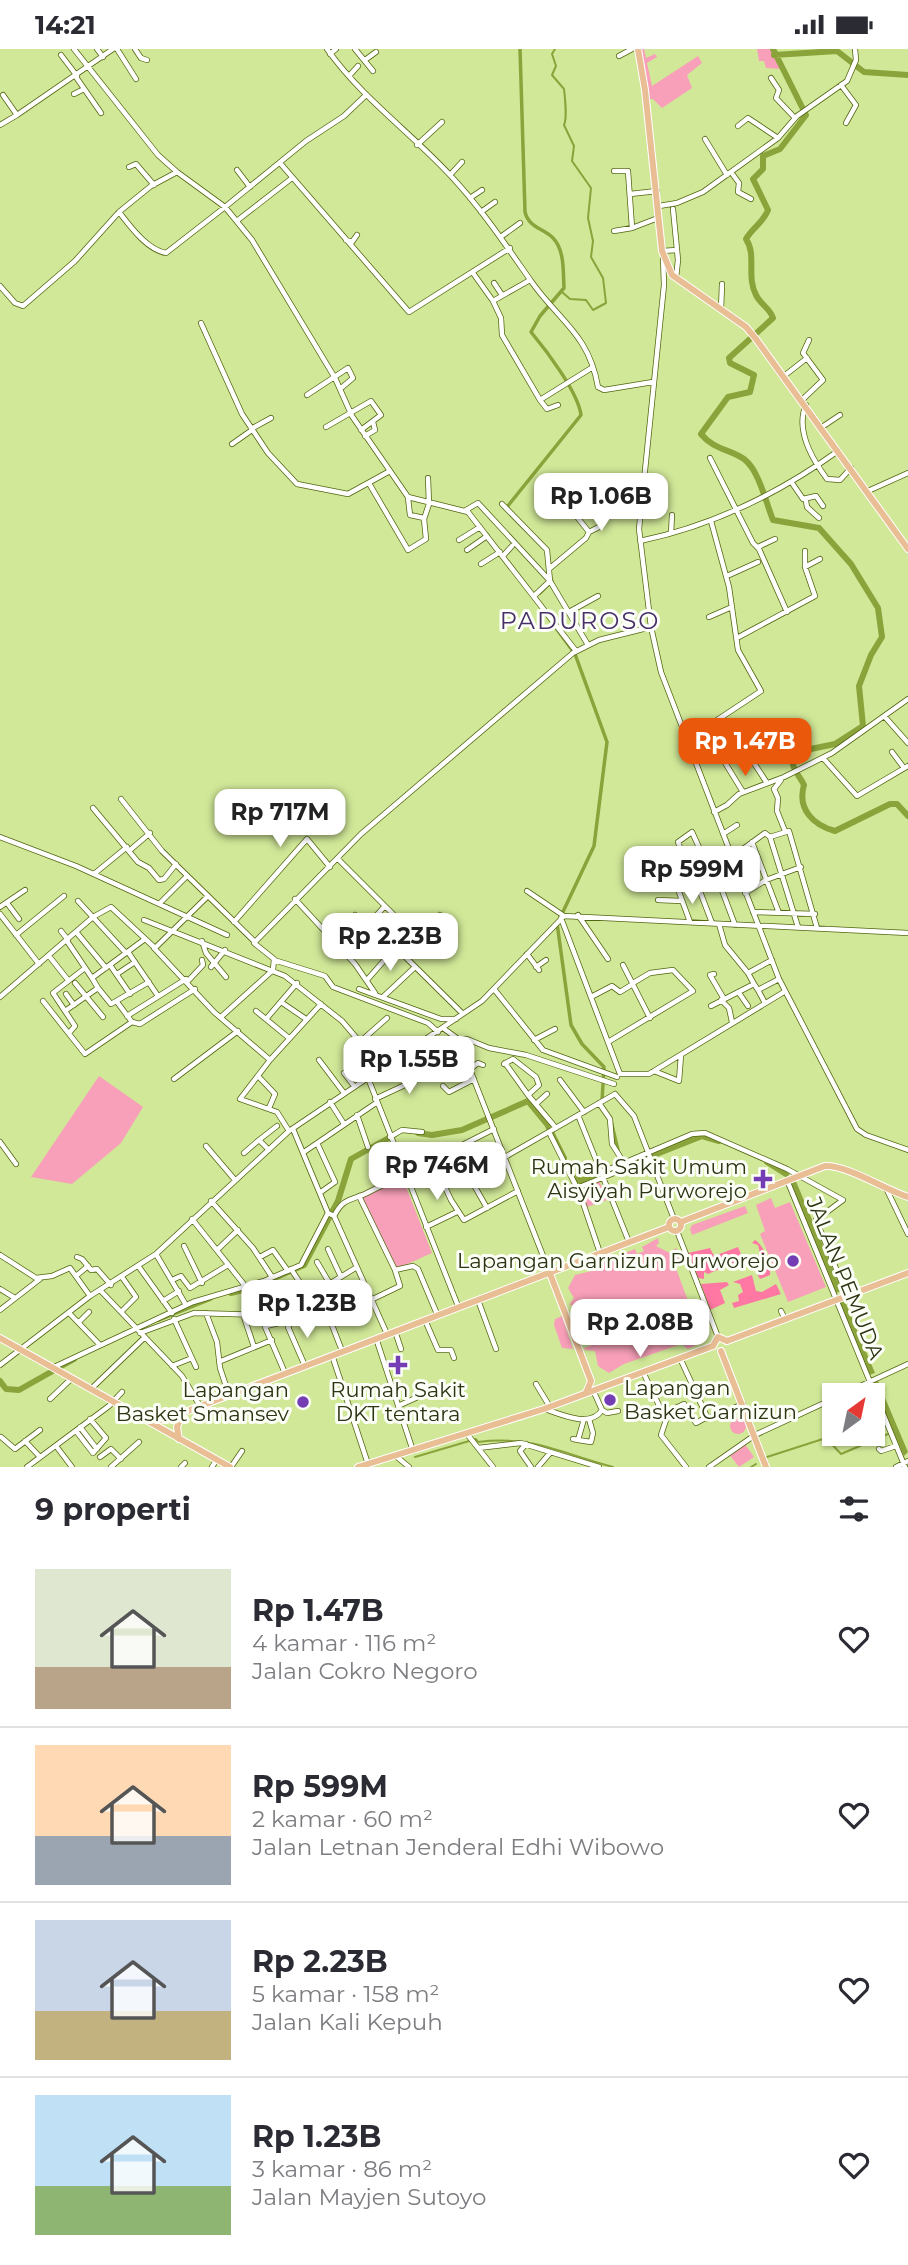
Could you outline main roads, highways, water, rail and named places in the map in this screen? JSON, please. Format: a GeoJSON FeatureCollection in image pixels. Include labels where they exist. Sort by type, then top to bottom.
{"type":"FeatureCollection","features":[{"type":"Feature","properties":{"kind":"main road"},"geometry":{"type":"LineString","coordinates":[[638,49],[663,254],[676,278],[746,327],[756,339],[869,491],[908,549]]}},
{"type":"Feature","properties":{"kind":"main road"},"geometry":{"type":"LineString","coordinates":[[669,1227],[670,1221],[821,1167],[838,1166],[850,1174],[877,1181],[908,1197]]}},
{"type":"Feature","properties":{"kind":"main road"},"geometry":{"type":"LineString","coordinates":[[141,1417],[161,1420],[200,1406],[549,1271],[669,1227],[677,1231],[678,1220]]}},
{"type":"Feature","properties":{"kind":"main road"},"geometry":{"type":"LineString","coordinates":[[554,1284],[563,1266]]}},
{"type":"Feature","properties":{"kind":"main road"},"geometry":{"type":"LineString","coordinates":[[549,1271],[591,1381],[602,1387]]}},
{"type":"Feature","properties":{"kind":"main road"},"geometry":{"type":"LineString","coordinates":[[362,1466],[469,1436],[713,1346],[718,1337],[727,1341],[908,1273]]}},
{"type":"Feature","properties":{"kind":"main road"},"geometry":{"type":"LineString","coordinates":[[0,1340],[231,1467]]}},
{"type":"Feature","properties":{"kind":"main road"},"geometry":{"type":"LineString","coordinates":[[721,1351],[726,1348],[727,1341]]}},
{"type":"Feature","properties":{"kind":"main road"},"geometry":{"type":"LineString","coordinates":[[713,1346],[721,1351],[766,1467]]}},
{"type":"Feature","properties":{"kind":"main road"},"geometry":{"type":"LineString","coordinates":[[586,1393],[591,1381]]}},
{"type":"Feature","properties":{"kind":"main road"},"geometry":{"type":"LineString","coordinates":[[179,1439],[177,1426],[183,1412]]}},
{"type":"Feature","properties":{"kind":"waterway"},"geometry":{"type":"LineString","coordinates":[[507,507],[581,415],[568,383],[531,332],[540,316],[564,288],[564,276],[557,243],[530,221],[525,212],[520,49]]}},
{"type":"Feature","properties":{"kind":"waterway"},"geometry":{"type":"LineString","coordinates":[[555,49],[552,54],[556,66],[552,75],[564,89],[564,125],[574,146],[572,161],[591,188],[588,218],[593,241],[591,257],[603,278],[606,303],[593,310],[586,300],[570,299],[562,292]]}},
{"type":"Feature","properties":{"kind":"waterway"},"geometry":{"type":"LineString","coordinates":[[773,49],[806,115],[780,149],[763,156],[763,169],[753,179],[768,210],[746,239],[751,252],[753,288],[773,318],[729,358],[730,363],[754,375],[750,392],[728,397],[701,434],[711,443],[739,456],[749,464],[758,479],[773,520],[819,528],[851,564],[878,608],[882,637],[871,655],[859,686],[863,726],[835,744],[801,751],[793,760],[794,768],[804,785],[802,794],[805,809],[820,825],[835,831],[890,804],[897,804],[908,816]]}},
{"type":"Feature","properties":{"kind":"waterway"},"geometry":{"type":"LineString","coordinates":[[774,55],[837,51],[864,72],[908,75]]}},
{"type":"Feature","properties":{"kind":"waterway"},"geometry":{"type":"LineString","coordinates":[[540,593],[552,581]]}},
{"type":"Feature","properties":{"kind":"waterway"},"geometry":{"type":"LineString","coordinates":[[534,598],[575,654],[607,742],[594,846],[561,916]]}},
{"type":"Feature","properties":{"kind":"waterway"},"geometry":{"type":"LineString","coordinates":[[557,923],[571,1025],[582,1044],[604,1067],[602,1101]]}},
{"type":"Feature","properties":{"kind":"waterway"},"geometry":{"type":"LineString","coordinates":[[418,1133],[432,1135],[462,1130],[528,1101],[547,1124],[564,1158]]}},
{"type":"Feature","properties":{"kind":"waterway"},"geometry":{"type":"LineString","coordinates":[[610,1117],[618,1150]]}},
{"type":"Feature","properties":{"kind":"waterway"},"geometry":{"type":"LineString","coordinates":[[231,1293],[251,1288],[304,1265],[338,1201],[351,1159],[394,1135]]}},
{"type":"Feature","properties":{"kind":"waterway"},"geometry":{"type":"LineString","coordinates":[[654,1155],[702,1136],[719,1141]]}},
{"type":"Feature","properties":{"kind":"waterway"},"geometry":{"type":"LineString","coordinates":[[615,1170],[641,1160]]}},
{"type":"Feature","properties":{"kind":"waterway"},"geometry":{"type":"LineString","coordinates":[[767,1162],[786,1174]]}},
{"type":"Feature","properties":{"kind":"waterway"},"geometry":{"type":"LineString","coordinates":[[571,1175],[580,1181],[605,1174]]}},
{"type":"Feature","properties":{"kind":"waterway"},"geometry":{"type":"LineString","coordinates":[[158,1319],[210,1298]]}},
{"type":"Feature","properties":{"kind":"waterway"},"geometry":{"type":"LineString","coordinates":[[0,1381],[6,1389],[19,1390],[74,1359]]}},
{"type":"Feature","properties":{"kind":"waterway"},"geometry":{"type":"LineString","coordinates":[[767,1457],[826,1438],[841,1454],[888,1434]]}},
{"type":"Feature","properties":{"kind":"waterway"},"geometry":{"type":"LineString","coordinates":[[415,1457],[476,1439],[478,1442],[531,1443],[613,1467]]}},
{"type":"Feature","properties":{"kind":"waterway"},"geometry":{"type":"LineString","coordinates":[[751,1467],[756,1464]]}},
{"type":"Feature","properties":{"kind":"place","name":"Rumah Sakit Umum Aisyiyah Purworejo"},"geometry":{"type":"Point","coordinates":[763,1179]}},
{"type":"Feature","properties":{"kind":"place","name":"Lapangan Garnizun Purworejo"},"geometry":{"type":"Point","coordinates":[793,1261]}},
{"type":"Feature","properties":{"kind":"place","name":"Rumah Sakit DKT tentara"},"geometry":{"type":"Point","coordinates":[398,1365]}},
{"type":"Feature","properties":{"kind":"place","name":"Lapangan Basket Garnizun"},"geometry":{"type":"Point","coordinates":[610,1400]}},
{"type":"Feature","properties":{"kind":"place","name":"Lapangan Basket Smansev"},"geometry":{"type":"Point","coordinates":[303,1402]}},
{"type":"Feature","properties":{"kind":"district","name":"PADUROSO"},"geometry":{"type":"Point","coordinates":[580,621]}}]}
